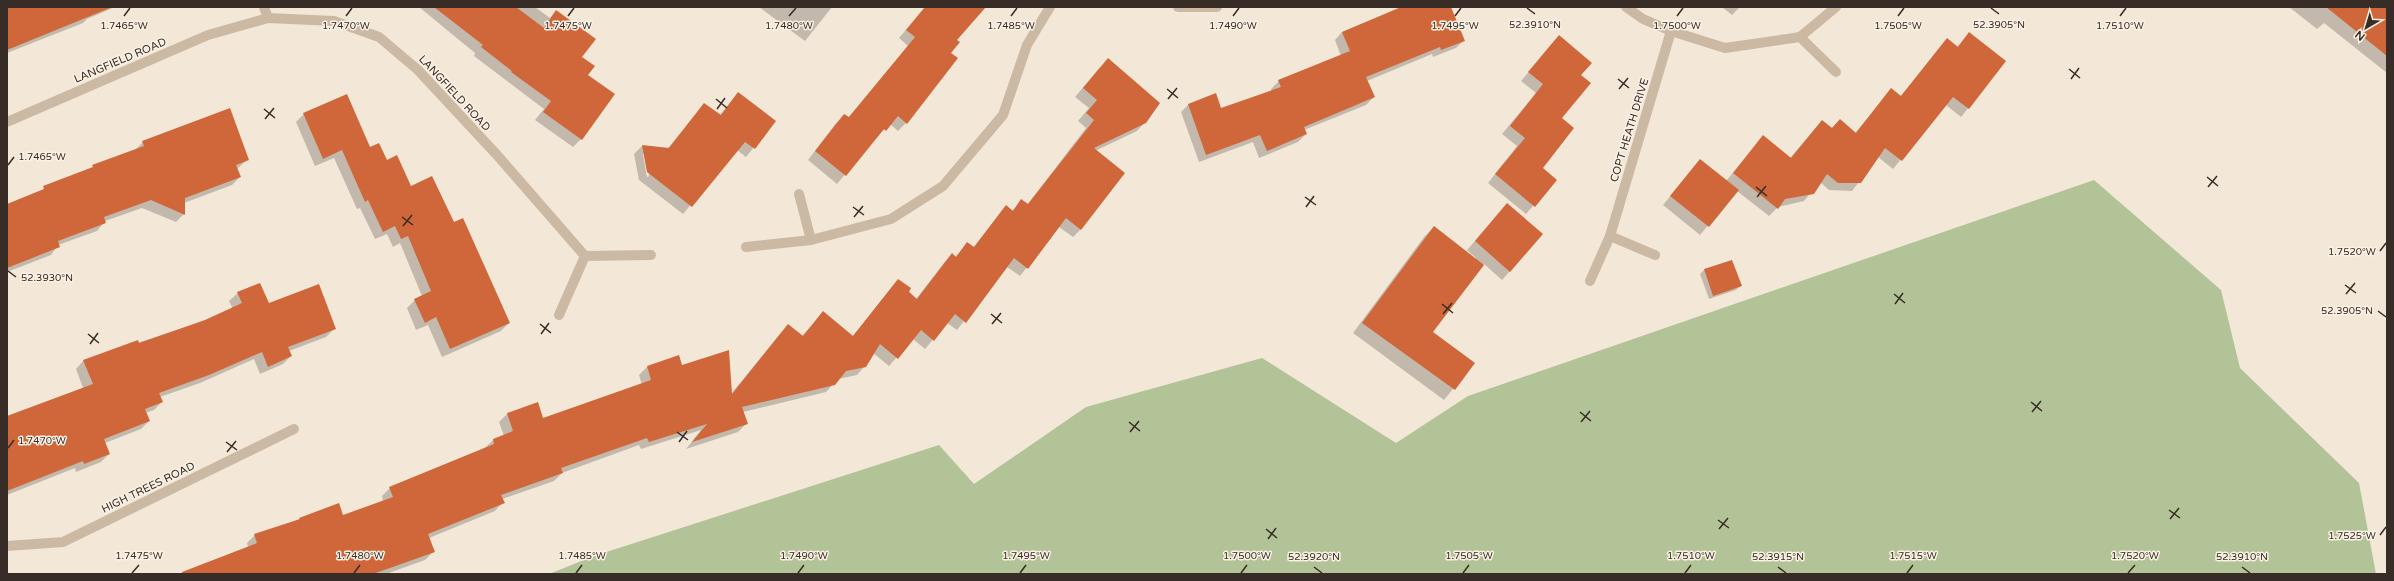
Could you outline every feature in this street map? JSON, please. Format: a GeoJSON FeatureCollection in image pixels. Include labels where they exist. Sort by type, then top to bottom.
{"type":"FeatureCollection","features":[{"type":"Feature","properties":{"kind":"street"},"geometry":{"type":"LineString","coordinates":[[264,7],[268,18]]}},
{"type":"Feature","properties":{"kind":"street"},"geometry":{"type":"LineString","coordinates":[[746,247],[811,240],[891,219],[943,186],[1003,115],[1027,45],[1050,7]]}},
{"type":"Feature","properties":{"kind":"street"},"geometry":{"type":"LineString","coordinates":[[1178,7],[1217,7]]}},
{"type":"Feature","properties":{"kind":"street"},"geometry":{"type":"LineString","coordinates":[[1626,7],[1643,19],[1671,31],[1725,48],[1800,37],[1836,7]]}},
{"type":"Feature","properties":{"kind":"street","name":"LANGFIELD ROAD"},"geometry":{"type":"LineString","coordinates":[[7,122],[208,35],[268,18],[334,21],[379,37],[418,70],[497,155],[585,256]]}},
{"type":"Feature","properties":{"kind":"street","name":"COPT HEATH DRIVE"},"geometry":{"type":"LineString","coordinates":[[1590,282],[1610,236],[1671,31]]}},
{"type":"Feature","properties":{"kind":"street"},"geometry":{"type":"LineString","coordinates":[[1800,37],[1836,72]]}},
{"type":"Feature","properties":{"kind":"street"},"geometry":{"type":"LineString","coordinates":[[799,194],[811,240]]}},
{"type":"Feature","properties":{"kind":"street"},"geometry":{"type":"LineString","coordinates":[[1610,236],[1655,255]]}},
{"type":"Feature","properties":{"kind":"street"},"geometry":{"type":"LineString","coordinates":[[559,315],[585,256],[651,255]]}},
{"type":"Feature","properties":{"kind":"street","name":"HIGH TREES ROAD"},"geometry":{"type":"LineString","coordinates":[[7,546],[63,542],[294,429]]}},
{"type":"Feature","properties":{"kind":"green space"},"geometry":{"type":"Polygon","coordinates":[[[2094,180],[2221,290],[2240,368],[2359,483],[2376,574],[549,574],[594,556],[939,445],[974,484],[1086,407],[1262,358],[1396,443],[1468,396],[2094,180]]]}},
{"type":"Feature","properties":{"kind":"building"},"geometry":{"type":"Polygon","coordinates":[[[7,7],[110,7],[110,8],[7,50],[7,7]]]}},
{"type":"Feature","properties":{"kind":"building"},"geometry":{"type":"Polygon","coordinates":[[[434,7],[516,7],[544,28],[556,10],[596,39],[582,57],[595,66],[588,75],[615,94],[582,140],[543,112],[551,101],[511,72],[512,71],[481,47],[483,45],[434,7]]]}},
{"type":"Feature","properties":{"kind":"building"},"geometry":{"type":"Polygon","coordinates":[[[925,7],[986,7],[957,40],[960,42],[951,53],[958,58],[907,124],[898,116],[886,131],[884,129],[846,176],[815,151],[844,114],[849,117],[915,37],[906,30],[925,7]]]}},
{"type":"Feature","properties":{"kind":"building"},"geometry":{"type":"Polygon","coordinates":[[[1401,7],[1451,7],[1465,41],[1441,50],[1440,47],[1366,77],[1375,97],[1304,127],[1307,134],[1267,151],[1260,135],[1206,155],[1188,104],[1216,93],[1221,108],[1281,87],[1278,80],[1350,51],[1342,32],[1401,7]]]}},
{"type":"Feature","properties":{"kind":"building"},"geometry":{"type":"Polygon","coordinates":[[[2326,7],[2387,7],[2387,56],[2326,7]]]}},
{"type":"Feature","properties":{"kind":"building"},"geometry":{"type":"Polygon","coordinates":[[[1969,32],[2006,61],[1969,109],[1953,97],[1902,161],[1885,148],[1861,183],[1838,183],[1827,174],[1814,194],[1785,199],[1778,209],[1733,173],[1763,135],[1791,158],[1822,120],[1832,128],[1840,119],[1856,133],[1891,88],[1901,96],[1947,38],[1958,47],[1969,32]]]}},
{"type":"Feature","properties":{"kind":"building"},"geometry":{"type":"Polygon","coordinates":[[[1559,35],[1592,63],[1581,75],[1591,83],[1562,118],[1574,128],[1543,168],[1557,180],[1535,207],[1495,174],[1525,138],[1510,126],[1543,84],[1528,72],[1559,35]]]}},
{"type":"Feature","properties":{"kind":"building"},"geometry":{"type":"Polygon","coordinates":[[[1108,58],[1160,103],[1146,123],[1094,148],[1125,173],[1081,230],[1066,218],[1028,269],[1014,258],[966,323],[955,314],[934,341],[921,330],[898,359],[880,344],[866,367],[846,371],[835,385],[742,407],[748,424],[692,442],[707,424],[649,442],[647,438],[561,468],[563,473],[501,495],[505,503],[428,534],[435,552],[373,574],[182,574],[182,572],[257,543],[254,534],[300,519],[299,518],[339,503],[343,515],[393,497],[389,487],[494,444],[493,439],[513,431],[507,413],[538,402],[543,418],[651,380],[647,366],[679,355],[682,365],[729,350],[732,394],[788,324],[803,336],[823,311],[853,336],[898,279],[911,288],[909,292],[917,299],[952,253],[956,257],[967,242],[974,247],[1006,205],[1013,211],[1021,199],[1028,204],[1094,120],[1086,113],[1097,100],[1083,88],[1108,58]]]}},
{"type":"Feature","properties":{"kind":"building"},"geometry":{"type":"Polygon","coordinates":[[[738,92],[776,121],[755,149],[745,142],[692,207],[647,172],[642,145],[669,148],[704,103],[721,115],[738,92]]]}},
{"type":"Feature","properties":{"kind":"building"},"geometry":{"type":"Polygon","coordinates":[[[347,94],[370,147],[379,143],[387,160],[397,155],[411,186],[432,176],[454,222],[463,218],[510,323],[450,349],[436,317],[425,323],[414,299],[431,291],[408,236],[401,239],[395,226],[383,232],[368,200],[365,202],[342,150],[323,159],[303,113],[347,94]]]}},
{"type":"Feature","properties":{"kind":"building"},"geometry":{"type":"Polygon","coordinates":[[[230,108],[249,160],[236,165],[241,177],[185,198],[185,215],[151,200],[104,217],[106,223],[58,241],[60,247],[7,268],[7,204],[44,189],[43,186],[93,167],[92,165],[144,146],[142,141],[230,108]]]}},
{"type":"Feature","properties":{"kind":"building"},"geometry":{"type":"Polygon","coordinates":[[[1700,159],[1739,190],[1709,227],[1670,196],[1700,159]]]}},
{"type":"Feature","properties":{"kind":"building"},"geometry":{"type":"Polygon","coordinates":[[[1507,203],[1543,234],[1510,272],[1475,241],[1507,203]]]}},
{"type":"Feature","properties":{"kind":"building"},"geometry":{"type":"Polygon","coordinates":[[[1434,226],[1484,265],[1433,332],[1475,363],[1455,390],[1362,323],[1434,226]]]}},
{"type":"Feature","properties":{"kind":"building"},"geometry":{"type":"Polygon","coordinates":[[[1732,260],[1742,286],[1713,296],[1704,269],[1732,260]]]}},
{"type":"Feature","properties":{"kind":"building"},"geometry":{"type":"Polygon","coordinates":[[[260,283],[269,303],[319,284],[336,329],[288,347],[292,356],[268,367],[262,352],[209,375],[159,393],[163,402],[145,409],[150,421],[104,439],[110,454],[84,464],[83,461],[7,491],[7,416],[93,384],[83,360],[138,340],[139,343],[205,320],[242,303],[237,292],[260,283]]]}}]}
